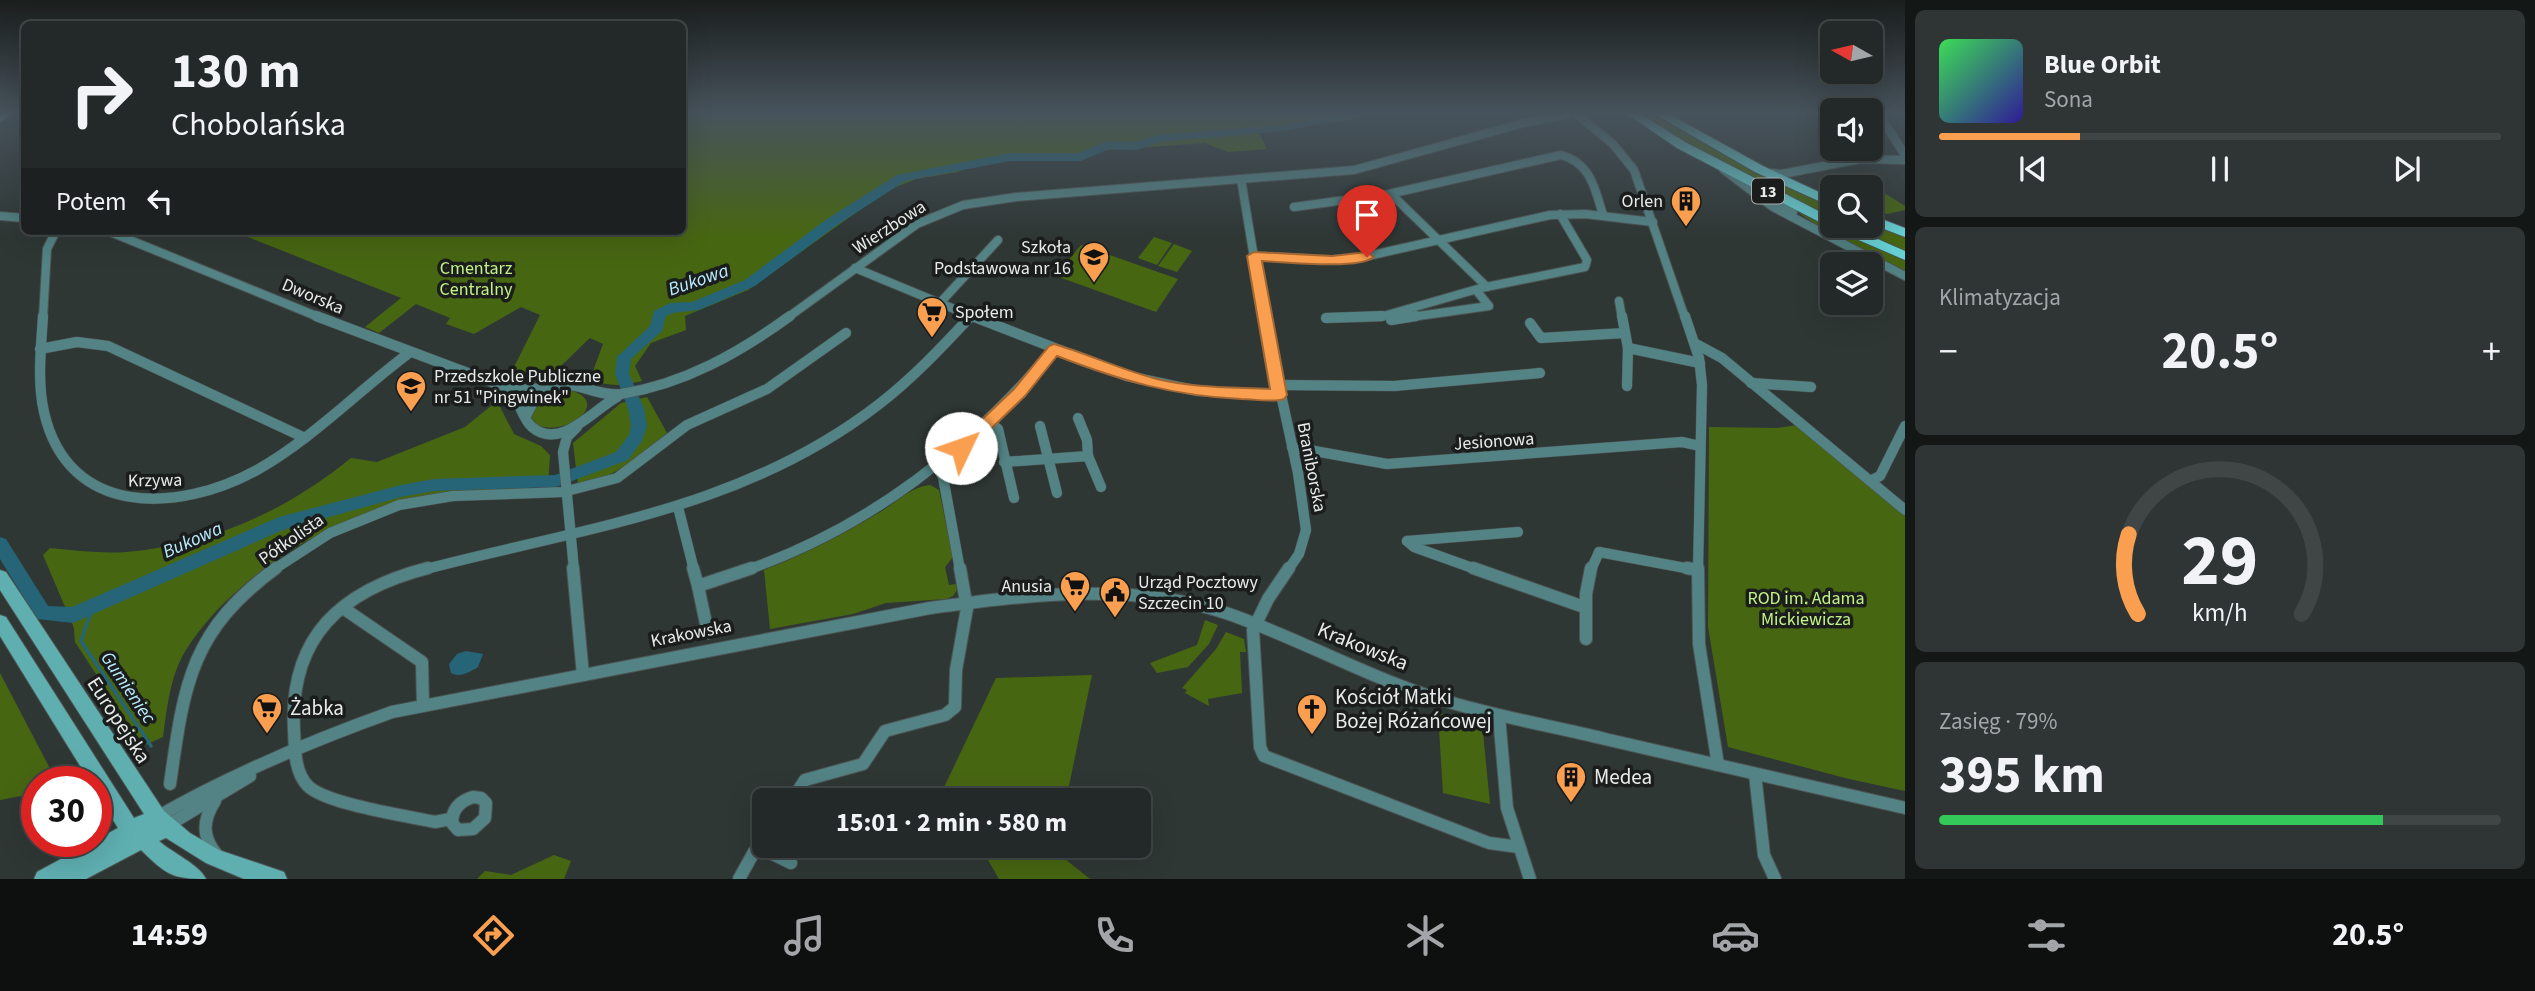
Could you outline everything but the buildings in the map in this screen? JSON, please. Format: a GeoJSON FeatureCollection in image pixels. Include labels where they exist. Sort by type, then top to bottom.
{"type":"FeatureCollection","features":[{"type":"Feature","properties":{"kind":"main road","name":"13"},"geometry":{"type":"LineString","coordinates":[[1699,154],[1820,217]]}},
{"type":"Feature","properties":{"kind":"main road","name":"13"},"geometry":{"type":"LineString","coordinates":[[1733,154],[1820,197]]}},
{"type":"Feature","properties":{"kind":"main road"},"geometry":{"type":"LineString","coordinates":[[1883,224],[1905,233]]}},
{"type":"Feature","properties":{"kind":"main road"},"geometry":{"type":"LineString","coordinates":[[1865,238],[1905,256]]}},
{"type":"Feature","properties":{"kind":"main road","name":"Europejska"},"geometry":{"type":"LineString","coordinates":[[0,577],[162,822],[181,839],[225,863],[277,879]]}},
{"type":"Feature","properties":{"kind":"main road"},"geometry":{"type":"LineString","coordinates":[[0,622],[137,836],[196,879]]}},
{"type":"Feature","properties":{"kind":"main road","name":"Krakowska"},"geometry":{"type":"LineString","coordinates":[[66,879],[162,822]]}},
{"type":"Feature","properties":{"kind":"main road","name":"Krakowska"},"geometry":{"type":"LineString","coordinates":[[44,879],[137,836]]}},
{"type":"Feature","properties":{"kind":"street","name":"Wierzbowa"},"geometry":{"type":"LineString","coordinates":[[591,413],[604,402],[685,377],[730,357],[775,328],[917,224],[947,211],[975,203],[1016,197],[1366,167],[1413,154]]}},
{"type":"Feature","properties":{"kind":"street"},"geometry":{"type":"LineString","coordinates":[[1621,154],[1631,166],[1653,222],[1696,344],[1700,363],[1699,644],[1718,765]]}},
{"type":"Feature","properties":{"kind":"street"},"geometry":{"type":"LineString","coordinates":[[1294,207],[1391,194],[1553,156],[1565,156],[1579,162],[1589,172],[1603,215]]}},
{"type":"Feature","properties":{"kind":"street"},"geometry":{"type":"LineString","coordinates":[[1785,178],[1860,159],[1905,157]]}},
{"type":"Feature","properties":{"kind":"street"},"geometry":{"type":"LineString","coordinates":[[1705,158],[1725,170],[1756,196],[1830,239],[1905,276]]}},
{"type":"Feature","properties":{"kind":"street","name":"Braniborska"},"geometry":{"type":"LineString","coordinates":[[1241,179],[1278,390],[1303,501],[1305,541],[1268,599],[1255,625]]}},
{"type":"Feature","properties":{"kind":"street"},"geometry":{"type":"LineString","coordinates":[[1391,194],[1487,287]]}},
{"type":"Feature","properties":{"kind":"street"},"geometry":{"type":"LineString","coordinates":[[1254,256],[1342,260],[1560,214],[1603,215],[1653,222]]}},
{"type":"Feature","properties":{"kind":"street"},"geometry":{"type":"LineString","coordinates":[[1326,318],[1386,320],[1476,290],[1587,265],[1587,260],[1560,214]]}},
{"type":"Feature","properties":{"kind":"street"},"geometry":{"type":"LineString","coordinates":[[0,216],[21,218]]}},
{"type":"Feature","properties":{"kind":"street","name":"Krzywa"},"geometry":{"type":"LineString","coordinates":[[54,235],[47,249],[40,349],[41,400],[47,429],[79,476],[104,492],[154,499],[209,491],[256,471],[305,438],[409,353]]}},
{"type":"Feature","properties":{"kind":"street","name":"Dworska"},"geometry":{"type":"LineString","coordinates":[[118,235],[409,353],[506,388],[528,391],[556,386]]}},
{"type":"Feature","properties":{"kind":"street"},"geometry":{"type":"LineString","coordinates":[[939,304],[998,240]]}},
{"type":"Feature","properties":{"kind":"street"},"geometry":{"type":"LineString","coordinates":[[855,268],[970,317],[1115,372],[1160,385],[1207,392],[1278,390],[1406,385],[1540,373]]}},
{"type":"Feature","properties":{"kind":"street"},"geometry":{"type":"LineString","coordinates":[[1415,312],[1489,306],[1476,290]]}},
{"type":"Feature","properties":{"kind":"street"},"geometry":{"type":"LineString","coordinates":[[1619,301],[1628,348],[1627,386]]}},
{"type":"Feature","properties":{"kind":"street"},"geometry":{"type":"LineString","coordinates":[[452,819],[432,821],[319,793],[304,781],[295,749],[293,704],[298,667],[312,639],[343,608],[392,578],[570,536],[678,507],[781,467],[852,425],[913,379],[970,317]]}},
{"type":"Feature","properties":{"kind":"street"},"geometry":{"type":"LineString","coordinates":[[1530,323],[1541,338],[1625,333]]}},
{"type":"Feature","properties":{"kind":"street"},"geometry":{"type":"LineString","coordinates":[[567,491],[617,478],[687,424],[772,386],[846,333]]}},
{"type":"Feature","properties":{"kind":"street"},"geometry":{"type":"LineString","coordinates":[[40,349],[77,342],[111,347],[305,438]]}},
{"type":"Feature","properties":{"kind":"street"},"geometry":{"type":"LineString","coordinates":[[1696,344],[1722,358],[1905,510]]}},
{"type":"Feature","properties":{"kind":"street"},"geometry":{"type":"LineString","coordinates":[[1628,348],[1700,363]]}},
{"type":"Feature","properties":{"kind":"street"},"geometry":{"type":"LineString","coordinates":[[698,586],[763,566],[831,535],[938,468],[990,423],[1019,393],[1054,349]]}},
{"type":"Feature","properties":{"kind":"street"},"geometry":{"type":"LineString","coordinates":[[1751,383],[1811,387]]}},
{"type":"Feature","properties":{"kind":"street"},"geometry":{"type":"LineString","coordinates":[[526,416],[534,398],[556,386],[577,385],[589,391],[594,401],[591,413],[567,437],[563,452],[583,675]]}},
{"type":"Feature","properties":{"kind":"street"},"geometry":{"type":"LineString","coordinates":[[506,388],[518,398],[531,426],[557,442],[563,452]]}},
{"type":"Feature","properties":{"kind":"street","name":"Wierzbowa"},"geometry":{"type":"LineString","coordinates":[[589,391],[601,395],[628,393]]}},
{"type":"Feature","properties":{"kind":"street"},"geometry":{"type":"LineString","coordinates":[[1078,418],[1087,440],[1088,456],[1101,487]]}},
{"type":"Feature","properties":{"kind":"street"},"geometry":{"type":"LineString","coordinates":[[990,423],[997,426],[1014,498]]}},
{"type":"Feature","properties":{"kind":"street"},"geometry":{"type":"LineString","coordinates":[[1040,426],[1057,493]]}},
{"type":"Feature","properties":{"kind":"street"},"geometry":{"type":"LineString","coordinates":[[543,432],[560,433],[577,427]]}},
{"type":"Feature","properties":{"kind":"street"},"geometry":{"type":"LineString","coordinates":[[1870,481],[1880,476],[1905,427]]}},
{"type":"Feature","properties":{"kind":"street","name":"Jesionowa"},"geometry":{"type":"LineString","coordinates":[[1292,447],[1387,464],[1682,442],[1700,446]]}},
{"type":"Feature","properties":{"kind":"street"},"geometry":{"type":"LineString","coordinates":[[1004,462],[1088,456]]}},
{"type":"Feature","properties":{"kind":"street"},"geometry":{"type":"LineString","coordinates":[[800,788],[805,780],[863,764],[885,731],[945,715],[953,710],[957,699],[956,670],[967,603],[943,477],[938,468]]}},
{"type":"Feature","properties":{"kind":"street","name":"Półkolista"},"geometry":{"type":"LineString","coordinates":[[170,784],[181,710],[199,652],[237,602],[298,552],[354,520],[418,500],[567,491]]}},
{"type":"Feature","properties":{"kind":"street"},"geometry":{"type":"LineString","coordinates":[[678,507],[708,633]]}},
{"type":"Feature","properties":{"kind":"street"},"geometry":{"type":"LineString","coordinates":[[1518,532],[1408,541],[1414,547],[1584,607]]}},
{"type":"Feature","properties":{"kind":"street"},"geometry":{"type":"LineString","coordinates":[[1447,537],[1450,559]]}},
{"type":"Feature","properties":{"kind":"street"},"geometry":{"type":"LineString","coordinates":[[1586,639],[1584,607],[1598,552],[1698,570]]}},
{"type":"Feature","properties":{"kind":"street","name":"Krakowska"},"geometry":{"type":"LineString","coordinates":[[162,822],[295,749],[363,721],[423,705],[967,603],[1065,597],[1152,598],[1201,606],[1255,625],[1393,684],[1499,716],[1905,808]]}},
{"type":"Feature","properties":{"kind":"street"},"geometry":{"type":"LineString","coordinates":[[343,608],[422,662],[423,705]]}},
{"type":"Feature","properties":{"kind":"street"},"geometry":{"type":"LineString","coordinates":[[1255,625],[1253,637],[1260,743],[1264,756],[1489,843],[1518,847]]}},
{"type":"Feature","properties":{"kind":"street"},"geometry":{"type":"LineString","coordinates":[[1499,716],[1507,808],[1530,879]]}},
{"type":"Feature","properties":{"kind":"street","name":"Krakowska"},"geometry":{"type":"LineString","coordinates":[[162,822],[221,794],[295,749]]}},
{"type":"Feature","properties":{"kind":"street"},"geometry":{"type":"LineString","coordinates":[[1755,774],[1764,855],[1775,879]]}},
{"type":"Feature","properties":{"kind":"street"},"geometry":{"type":"LineString","coordinates":[[221,794],[210,807],[203,825],[203,834],[225,863]]}},
{"type":"Feature","properties":{"kind":"street"},"geometry":{"type":"LineString","coordinates":[[739,879],[752,858]]}},
{"type":"Feature","properties":{"kind":"street"},"geometry":{"type":"LineString","coordinates":[[783,858],[791,863]]}},
{"type":"Feature","properties":{"kind":"green space","name":"Cmentarz Centralny"},"geometry":{"type":"Polygon","coordinates":[[[686,154],[1085,154],[1058,158],[1010,157],[976,162],[958,172],[916,179],[886,191],[748,290],[685,316],[686,330],[651,343],[635,366],[642,381],[622,385],[590,379],[603,344],[590,338],[563,364],[544,377],[521,382],[508,379],[540,315],[521,307],[474,334],[446,324],[450,318],[416,304],[379,333],[365,327],[401,298],[243,235],[686,235],[686,154]]]}},
{"type":"Feature","properties":{"kind":"green space"},"geometry":{"type":"Polygon","coordinates":[[[1702,154],[1723,154],[1820,200],[1820,215],[1702,154]]]}},
{"type":"Feature","properties":{"kind":"green space"},"geometry":{"type":"Polygon","coordinates":[[[1735,177],[1820,220],[1820,228],[1782,201],[1762,194],[1735,177]]]}},
{"type":"Feature","properties":{"kind":"green space"},"geometry":{"type":"Polygon","coordinates":[[[1883,192],[1905,206],[1905,210],[1887,214],[1883,212],[1883,192]]]}},
{"type":"Feature","properties":{"kind":"green space"},"geometry":{"type":"Polygon","coordinates":[[[1883,227],[1905,236],[1905,254],[1869,238],[1883,238],[1883,227]]]}},
{"type":"Feature","properties":{"kind":"green space"},"geometry":{"type":"Polygon","coordinates":[[[1154,237],[1172,243],[1157,265],[1138,258],[1154,237]]]}},
{"type":"Feature","properties":{"kind":"green space"},"geometry":{"type":"Polygon","coordinates":[[[1835,238],[1859,238],[1905,259],[1905,273],[1883,262],[1883,252],[1863,252],[1835,238]]]}},
{"type":"Feature","properties":{"kind":"green space"},"geometry":{"type":"Polygon","coordinates":[[[1174,244],[1192,251],[1177,272],[1158,266],[1174,244]]]}},
{"type":"Feature","properties":{"kind":"green space"},"geometry":{"type":"Polygon","coordinates":[[[1081,245],[1178,279],[1156,312],[1056,276],[1081,245]]]}},
{"type":"Feature","properties":{"kind":"green space"},"geometry":{"type":"Polygon","coordinates":[[[560,388],[586,399],[587,407],[583,415],[563,426],[550,428],[537,425],[530,415],[534,402],[560,388]]]}},
{"type":"Feature","properties":{"kind":"green space"},"geometry":{"type":"Polygon","coordinates":[[[647,397],[667,433],[616,472],[578,485],[573,443],[621,403],[647,397]]]}},
{"type":"Feature","properties":{"kind":"green space"},"geometry":{"type":"Polygon","coordinates":[[[497,401],[514,434],[541,446],[550,455],[548,486],[459,492],[406,501],[344,522],[282,556],[228,599],[205,624],[186,650],[176,670],[163,737],[143,746],[75,642],[74,628],[43,555],[50,548],[126,552],[188,542],[217,533],[274,509],[351,458],[377,462],[465,427],[497,401]]]}},
{"type":"Feature","properties":{"kind":"green space","name":"ROD im. Adama Mickiewicza"},"geometry":{"type":"Polygon","coordinates":[[[1798,425],[1905,515],[1905,791],[1728,747],[1708,627],[1709,427],[1777,428],[1798,425]]]}},
{"type":"Feature","properties":{"kind":"green space"},"geometry":{"type":"Polygon","coordinates":[[[930,485],[939,490],[953,557],[945,567],[949,585],[956,584],[957,590],[953,596],[946,599],[886,603],[853,614],[770,629],[764,570],[794,558],[854,527],[911,491],[930,485]]]}},
{"type":"Feature","properties":{"kind":"green space"},"geometry":{"type":"Polygon","coordinates":[[[1205,620],[1218,625],[1209,644],[1188,667],[1157,673],[1150,663],[1197,645],[1205,620]]]}},
{"type":"Feature","properties":{"kind":"green space"},"geometry":{"type":"Polygon","coordinates":[[[1226,632],[1244,639],[1246,652],[1240,652],[1242,693],[1208,699],[1209,706],[1185,693],[1187,690],[1182,688],[1216,649],[1226,632]]]}},
{"type":"Feature","properties":{"kind":"green space"},"geometry":{"type":"Polygon","coordinates":[[[0,673],[49,766],[21,766],[21,796],[0,800],[0,673]]]}},
{"type":"Feature","properties":{"kind":"green space"},"geometry":{"type":"Polygon","coordinates":[[[1092,675],[1068,788],[944,788],[996,678],[1092,675]]]}},
{"type":"Feature","properties":{"kind":"green space"},"geometry":{"type":"Polygon","coordinates":[[[1438,713],[1482,722],[1490,804],[1443,793],[1438,713]]]}},
{"type":"Feature","properties":{"kind":"green space"},"geometry":{"type":"Polygon","coordinates":[[[554,855],[571,861],[564,879],[477,879],[485,871],[511,875],[554,855]]]}},
{"type":"Feature","properties":{"kind":"green space"},"geometry":{"type":"Polygon","coordinates":[[[984,858],[1064,858],[1090,879],[999,879],[984,858]]]}},
{"type":"Feature","properties":{"kind":"water"},"geometry":{"type":"Polygon","coordinates":[[[466,651],[483,654],[478,667],[461,675],[451,673],[449,664],[457,654],[466,651]]]}},
{"type":"Feature","properties":{"kind":"waterway","name":"Bukowa"},"geometry":{"type":"LineString","coordinates":[[0,544],[43,613],[73,615],[279,524],[401,491],[434,485],[556,481],[622,456],[636,437],[639,426],[636,408],[622,374],[624,357],[657,328],[659,314],[670,308],[694,307],[750,283],[832,222],[901,178],[1010,157],[1081,157],[1087,154]]}},
{"type":"Feature","properties":{"kind":"waterway","name":"Gumieniec"},"geometry":{"type":"LineString","coordinates":[[93,606],[81,641],[151,746]]}},
{"type":"Feature","properties":{"kind":"place","name":"Orlen"},"geometry":{"type":"Point","coordinates":[1686,228]}},
{"type":"Feature","properties":{"kind":"place","name":"Szkoła Podstawowa nr 16"},"geometry":{"type":"Point","coordinates":[1094,284]}},
{"type":"Feature","properties":{"kind":"place","name":"Społem"},"geometry":{"type":"Point","coordinates":[932,339]}},
{"type":"Feature","properties":{"kind":"place","name":"Przedszkole Publiczne nr 51 \"Pingwinek\""},"geometry":{"type":"Point","coordinates":[411,413]}},
{"type":"Feature","properties":{"kind":"place","name":"Anusia"},"geometry":{"type":"Point","coordinates":[1075,613]}},
{"type":"Feature","properties":{"kind":"place","name":"Urząd Pocztowy Szczecin 10"},"geometry":{"type":"Point","coordinates":[1115,619]}},
{"type":"Feature","properties":{"kind":"place","name":"Żabka"},"geometry":{"type":"Point","coordinates":[267,735]}},
{"type":"Feature","properties":{"kind":"place","name":"Kościół Matki Bożej Różańcowej"},"geometry":{"type":"Point","coordinates":[1312,736]}},
{"type":"Feature","properties":{"kind":"place","name":"Medea"},"geometry":{"type":"Point","coordinates":[1571,804]}},
{"type":"Feature","properties":{"kind":"route"},"geometry":{"type":"LineString","coordinates":[[961,448],[1019,393],[1054,349],[1115,372],[1160,385],[1207,392],[1279,395],[1254,256],[1332,260],[1367,257]]}}]}
